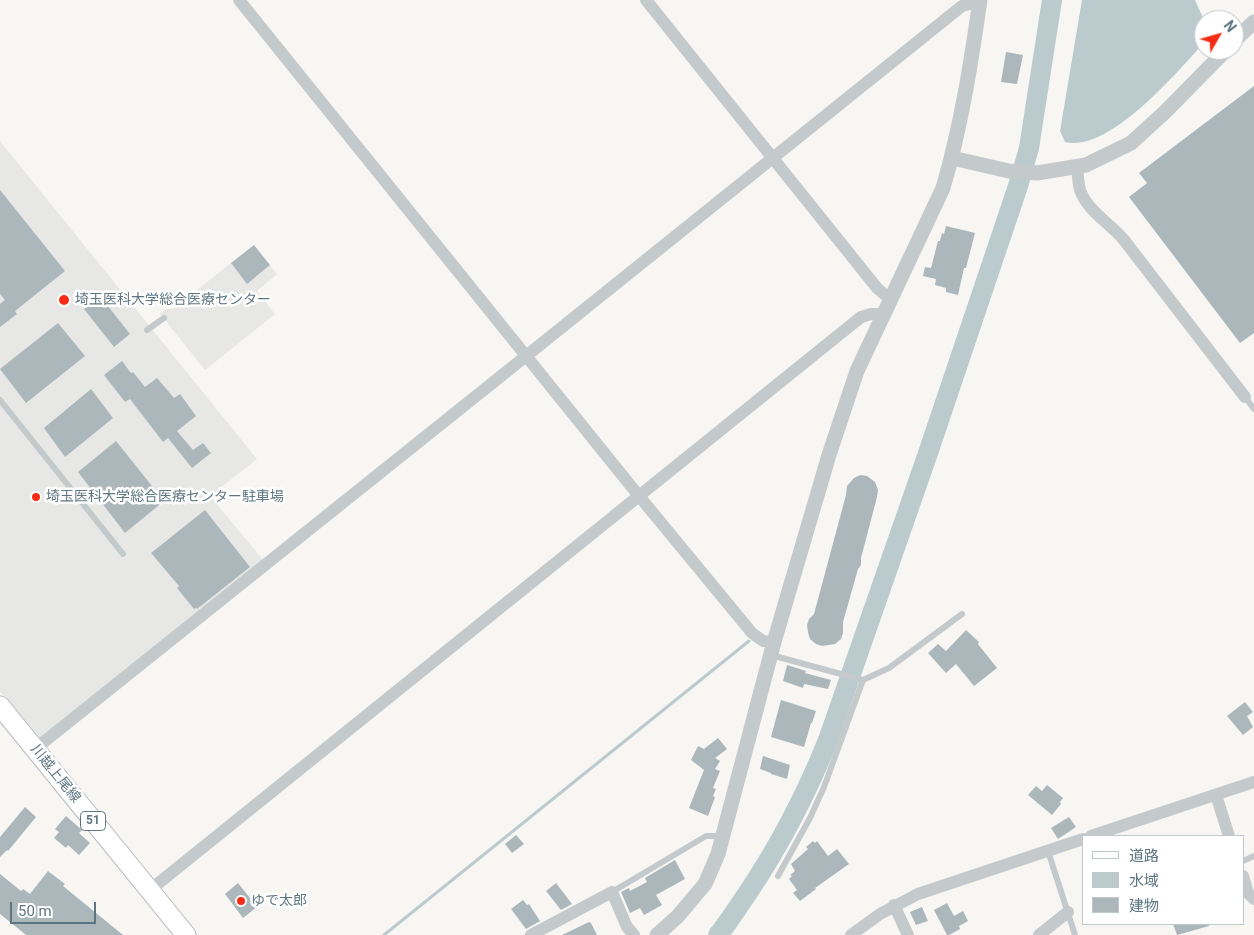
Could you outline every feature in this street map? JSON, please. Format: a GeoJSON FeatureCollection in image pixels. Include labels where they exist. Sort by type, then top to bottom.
{"type":"FeatureCollection","features":[{"type":"Feature","properties":{"kind":"main road","name":"川越上尾線"},"geometry":{"type":"LineString","coordinates":[[0,706],[186,935]]}},
{"type":"Feature","properties":{"kind":"street"},"geometry":{"type":"LineString","coordinates":[[239,0],[639,496],[752,633],[773,649]]}},
{"type":"Feature","properties":{"kind":"street"},"geometry":{"type":"LineString","coordinates":[[646,0],[877,288],[891,300]]}},
{"type":"Feature","properties":{"kind":"street"},"geometry":{"type":"LineString","coordinates":[[35,749],[527,357],[962,6],[980,0],[966,90],[952,158],[942,188],[857,371],[829,455],[773,649],[718,854],[705,884],[678,916],[657,935]]}},
{"type":"Feature","properties":{"kind":"street"},"geometry":{"type":"LineString","coordinates":[[1244,32],[1254,22]]}},
{"type":"Feature","properties":{"kind":"street"},"geometry":{"type":"LineString","coordinates":[[952,158],[1009,171],[1034,172],[1077,167],[1100,159],[1131,143],[1165,112],[1216,60]]}},
{"type":"Feature","properties":{"kind":"street"},"geometry":{"type":"LineString","coordinates":[[1077,167],[1080,190],[1088,204],[1124,240],[1245,397]]}},
{"type":"Feature","properties":{"kind":"street"},"geometry":{"type":"LineString","coordinates":[[150,890],[861,317],[871,314],[885,314]]}},
{"type":"Feature","properties":{"kind":"street"},"geometry":{"type":"LineString","coordinates":[[1094,835],[1254,782]]}},
{"type":"Feature","properties":{"kind":"street"},"geometry":{"type":"LineString","coordinates":[[1216,795],[1229,835]]}},
{"type":"Feature","properties":{"kind":"street"},"geometry":{"type":"LineString","coordinates":[[851,935],[894,905],[918,894],[1082,839]]}},
{"type":"Feature","properties":{"kind":"street"},"geometry":{"type":"LineString","coordinates":[[1244,879],[1248,893],[1254,900]]}},
{"type":"Feature","properties":{"kind":"street"},"geometry":{"type":"LineString","coordinates":[[531,935],[612,892],[627,927],[634,935]]}},
{"type":"Feature","properties":{"kind":"street"},"geometry":{"type":"LineString","coordinates":[[894,905],[908,935]]}},
{"type":"Feature","properties":{"kind":"street"},"geometry":{"type":"LineString","coordinates":[[1039,935],[1068,912]]}},
{"type":"Feature","properties":{"kind":"lane"},"geometry":{"type":"LineString","coordinates":[[147,330],[164,318]]}},
{"type":"Feature","properties":{"kind":"lane"},"geometry":{"type":"LineString","coordinates":[[1245,397],[1254,409]]}},
{"type":"Feature","properties":{"kind":"lane"},"geometry":{"type":"LineString","coordinates":[[0,400],[123,554]]}},
{"type":"Feature","properties":{"kind":"lane"},"geometry":{"type":"LineString","coordinates":[[773,649],[840,674],[862,680],[889,668],[962,614]]}},
{"type":"Feature","properties":{"kind":"lane"},"geometry":{"type":"LineString","coordinates":[[778,876],[810,818],[824,787],[862,680]]}},
{"type":"Feature","properties":{"kind":"lane"},"geometry":{"type":"LineString","coordinates":[[612,892],[706,836],[723,836]]}},
{"type":"Feature","properties":{"kind":"lane"},"geometry":{"type":"LineString","coordinates":[[1048,851],[1076,935]]}},
{"type":"Feature","properties":{"kind":"shaded area","name":"埼玉医科大学総合医療センター"},"geometry":{"type":"Polygon","coordinates":[[[0,141],[257,459],[210,496],[264,561],[40,742],[0,692],[0,141]]]}},
{"type":"Feature","properties":{"kind":"shaded area"},"geometry":{"type":"Polygon","coordinates":[[[231,263],[247,283],[270,265],[277,274],[257,291],[275,314],[205,370],[160,314],[166,309],[173,309],[231,263]]]}},
{"type":"Feature","properties":{"kind":"water"},"geometry":{"type":"Polygon","coordinates":[[[1082,0],[1195,0],[1200,10],[1194,10],[1194,54],[1159,91],[1121,123],[1101,135],[1082,142],[1065,142],[1060,131],[1082,0]]]}},
{"type":"Feature","properties":{"kind":"building"},"geometry":{"type":"Polygon","coordinates":[[[1006,52],[1023,55],[1017,84],[1001,82],[1006,52]]]}},
{"type":"Feature","properties":{"kind":"building"},"geometry":{"type":"Polygon","coordinates":[[[1254,86],[1254,333],[1240,343],[1129,197],[1147,183],[1139,173],[1254,86]]]}},
{"type":"Feature","properties":{"kind":"building"},"geometry":{"type":"Polygon","coordinates":[[[0,190],[65,271],[15,311],[17,314],[0,327],[0,304],[5,300],[0,294],[0,190]]]}},
{"type":"Feature","properties":{"kind":"building"},"geometry":{"type":"Polygon","coordinates":[[[946,226],[975,233],[958,295],[946,292],[946,288],[935,285],[936,279],[923,276],[925,267],[931,268],[938,241],[940,241],[942,233],[944,234],[946,226]]]}},
{"type":"Feature","properties":{"kind":"building"},"geometry":{"type":"Polygon","coordinates":[[[254,245],[270,265],[247,284],[231,263],[254,245]]]}},
{"type":"Feature","properties":{"kind":"building"},"geometry":{"type":"Polygon","coordinates":[[[100,296],[130,334],[114,347],[84,309],[100,296]]]}},
{"type":"Feature","properties":{"kind":"building"},"geometry":{"type":"Polygon","coordinates":[[[58,323],[85,356],[26,403],[0,369],[58,323]]]}},
{"type":"Feature","properties":{"kind":"building"},"geometry":{"type":"Polygon","coordinates":[[[122,361],[145,387],[157,378],[174,398],[180,394],[196,416],[177,431],[193,450],[203,443],[211,453],[192,468],[168,438],[163,442],[130,399],[125,402],[104,375],[122,361]]]}},
{"type":"Feature","properties":{"kind":"building"},"geometry":{"type":"Polygon","coordinates":[[[91,389],[113,418],[65,457],[44,428],[91,389]]]}},
{"type":"Feature","properties":{"kind":"building"},"geometry":{"type":"Polygon","coordinates":[[[116,441],[164,501],[125,533],[78,472],[116,441]]]}},
{"type":"Feature","properties":{"kind":"building"},"geometry":{"type":"Polygon","coordinates":[[[860,475],[867,476],[875,482],[878,490],[877,497],[861,558],[861,565],[858,569],[843,622],[841,639],[835,644],[822,646],[810,639],[807,625],[809,619],[814,614],[847,486],[854,478],[860,475]]]}},
{"type":"Feature","properties":{"kind":"building"},"geometry":{"type":"Polygon","coordinates":[[[205,510],[250,567],[197,609],[194,609],[177,588],[179,586],[151,553],[205,510]]]}},
{"type":"Feature","properties":{"kind":"building"},"geometry":{"type":"Polygon","coordinates":[[[966,630],[979,642],[978,644],[997,668],[974,686],[956,664],[946,673],[928,653],[938,644],[946,651],[966,630]]]}},
{"type":"Feature","properties":{"kind":"building"},"geometry":{"type":"Polygon","coordinates":[[[787,665],[806,671],[805,673],[831,680],[828,689],[804,684],[803,688],[783,681],[787,665]]]}},
{"type":"Feature","properties":{"kind":"building"},"geometry":{"type":"Polygon","coordinates":[[[781,700],[816,711],[804,747],[771,737],[781,700]]]}},
{"type":"Feature","properties":{"kind":"building"},"geometry":{"type":"Polygon","coordinates":[[[1245,702],[1253,712],[1247,716],[1253,727],[1243,735],[1227,716],[1245,702]]]}},
{"type":"Feature","properties":{"kind":"building"},"geometry":{"type":"Polygon","coordinates":[[[718,738],[727,749],[715,758],[720,761],[715,769],[720,771],[713,788],[716,789],[713,796],[715,797],[708,816],[689,808],[704,770],[691,760],[698,746],[704,749],[718,738]]]}},
{"type":"Feature","properties":{"kind":"building"},"geometry":{"type":"Polygon","coordinates":[[[763,756],[790,765],[787,779],[760,769],[763,756]]]}},
{"type":"Feature","properties":{"kind":"building"},"geometry":{"type":"Polygon","coordinates":[[[1047,785],[1063,798],[1060,802],[1061,804],[1052,815],[1028,795],[1036,786],[1042,791],[1047,785]]]}},
{"type":"Feature","properties":{"kind":"building"},"geometry":{"type":"Polygon","coordinates":[[[25,807],[36,817],[8,851],[0,857],[0,837],[25,807]]]}},
{"type":"Feature","properties":{"kind":"building"},"geometry":{"type":"Polygon","coordinates":[[[66,816],[82,830],[79,833],[90,843],[79,855],[68,845],[66,848],[54,838],[59,832],[55,829],[66,816]]]}},
{"type":"Feature","properties":{"kind":"building"},"geometry":{"type":"Polygon","coordinates":[[[1069,817],[1076,827],[1058,839],[1051,828],[1069,817]]]}},
{"type":"Feature","properties":{"kind":"building"},"geometry":{"type":"Polygon","coordinates":[[[516,835],[524,844],[512,853],[505,844],[516,835]]]}},
{"type":"Feature","properties":{"kind":"building"},"geometry":{"type":"Polygon","coordinates":[[[813,841],[815,843],[817,841],[828,856],[837,849],[849,864],[800,901],[793,893],[797,890],[789,879],[792,876],[790,875],[795,871],[791,864],[808,849],[806,847],[813,841]]]}},
{"type":"Feature","properties":{"kind":"building"},"geometry":{"type":"Polygon","coordinates":[[[675,860],[685,879],[656,895],[662,905],[644,915],[640,908],[630,913],[621,892],[629,888],[630,891],[647,882],[645,878],[675,860]]]}},
{"type":"Feature","properties":{"kind":"building"},"geometry":{"type":"Polygon","coordinates":[[[48,871],[65,884],[63,886],[123,935],[26,935],[0,914],[0,874],[21,891],[23,889],[30,894],[48,871]]]}},
{"type":"Feature","properties":{"kind":"building","name":"ゆで太郎"},"geometry":{"type":"Polygon","coordinates":[[[238,883],[257,907],[243,918],[225,894],[238,883]]]}},
{"type":"Feature","properties":{"kind":"building"},"geometry":{"type":"Polygon","coordinates":[[[556,883],[572,904],[561,910],[546,891],[556,883]]]}},
{"type":"Feature","properties":{"kind":"building"},"geometry":{"type":"Polygon","coordinates":[[[523,900],[527,905],[529,904],[540,921],[526,929],[511,909],[523,900]]]}},
{"type":"Feature","properties":{"kind":"building"},"geometry":{"type":"Polygon","coordinates":[[[947,903],[954,916],[963,911],[968,921],[959,926],[960,929],[949,935],[947,935],[934,910],[947,903]]]}},
{"type":"Feature","properties":{"kind":"building"},"geometry":{"type":"Polygon","coordinates":[[[922,907],[928,921],[916,925],[910,912],[922,907]]]}},
{"type":"Feature","properties":{"kind":"building"},"geometry":{"type":"Polygon","coordinates":[[[589,922],[597,935],[562,935],[589,922]]]}},
{"type":"Feature","properties":{"kind":"building"},"geometry":{"type":"Polygon","coordinates":[[[1173,925],[1209,925],[1209,926],[1177,935],[1173,925]]]}},
{"type":"Feature","properties":{"kind":"waterway"},"geometry":{"type":"LineString","coordinates":[[718,935],[759,876],[781,838],[811,780],[828,740],[927,456],[1018,186],[1029,148],[1052,0]]}},
{"type":"Feature","properties":{"kind":"waterway"},"geometry":{"type":"LineString","coordinates":[[384,935],[749,641]]}},
{"type":"Feature","properties":{"kind":"place","name":"埼玉医科大学総合医療センター"},"geometry":{"type":"Point","coordinates":[64,300]}},
{"type":"Feature","properties":{"kind":"place","name":"埼玉医科大学総合医療センター駐車場"},"geometry":{"type":"Point","coordinates":[36,497]}},
{"type":"Feature","properties":{"kind":"place","name":"ゆで太郎"},"geometry":{"type":"Point","coordinates":[241,901]}}]}
